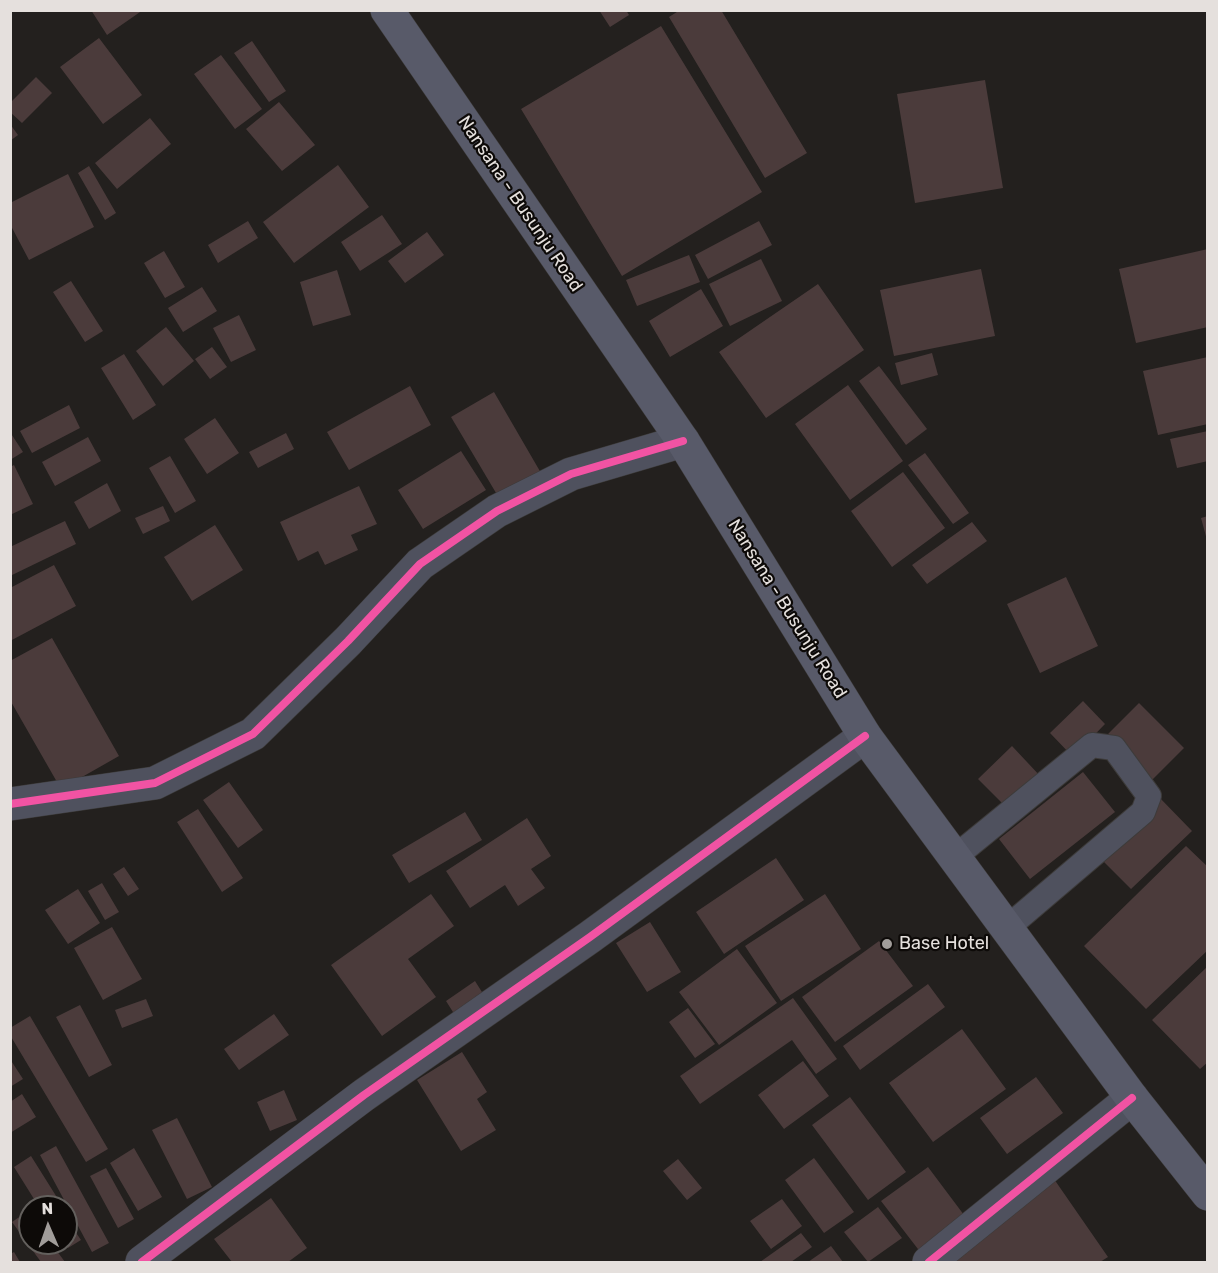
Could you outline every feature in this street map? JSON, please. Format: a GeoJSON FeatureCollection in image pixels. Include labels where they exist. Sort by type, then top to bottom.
{"type":"FeatureCollection","features":[{"type":"Feature","properties":{"kind":"main road","name":"Nansana - Busunju Road"},"geometry":{"type":"LineString","coordinates":[[387,10],[683,441],[865,736],[956,856],[1132,1098],[1208,1194]]}},
{"type":"Feature","properties":{"kind":"street"},"geometry":{"type":"LineString","coordinates":[[10,804],[154,783],[253,734],[348,641],[420,564],[497,511],[571,474],[683,441]]}},
{"type":"Feature","properties":{"kind":"street"},"geometry":{"type":"LineString","coordinates":[[142,1263],[363,1095],[590,937],[865,736]]}},
{"type":"Feature","properties":{"kind":"street"},"geometry":{"type":"LineString","coordinates":[[928,1263],[1132,1098]]}},
{"type":"Feature","properties":{"kind":"lane"},"geometry":{"type":"LineString","coordinates":[[956,856],[1092,745],[1113,748],[1149,796],[1143,812],[1008,927]]}},
{"type":"Feature","properties":{"kind":"building"},"geometry":{"type":"Polygon","coordinates":[[[91,10],[143,10],[107,35],[91,10]]]}},
{"type":"Feature","properties":{"kind":"building"},"geometry":{"type":"Polygon","coordinates":[[[599,10],[626,10],[629,15],[610,27],[599,10]]]}},
{"type":"Feature","properties":{"kind":"building"},"geometry":{"type":"Polygon","coordinates":[[[680,10],[721,10],[807,153],[765,178],[669,17],[680,10]]]}},
{"type":"Feature","properties":{"kind":"building"},"geometry":{"type":"Polygon","coordinates":[[[661,26],[762,192],[622,276],[521,109],[661,26]]]}},
{"type":"Feature","properties":{"kind":"building"},"geometry":{"type":"Polygon","coordinates":[[[99,38],[142,95],[103,124],[60,67],[99,38]]]}},
{"type":"Feature","properties":{"kind":"building"},"geometry":{"type":"Polygon","coordinates":[[[252,41],[286,91],[269,102],[234,53],[252,41]]]}},
{"type":"Feature","properties":{"kind":"building"},"geometry":{"type":"Polygon","coordinates":[[[221,55],[262,109],[235,129],[194,74],[221,55]]]}},
{"type":"Feature","properties":{"kind":"building"},"geometry":{"type":"Polygon","coordinates":[[[36,77],[52,93],[22,123],[10,112],[10,103],[36,77]]]}},
{"type":"Feature","properties":{"kind":"building"},"geometry":{"type":"Polygon","coordinates":[[[985,80],[1003,188],[915,203],[897,94],[985,80]]]}},
{"type":"Feature","properties":{"kind":"building"},"geometry":{"type":"Polygon","coordinates":[[[279,102],[315,145],[282,171],[246,129],[279,102]]]}},
{"type":"Feature","properties":{"kind":"building"},"geometry":{"type":"Polygon","coordinates":[[[150,118],[171,144],[117,189],[95,163],[150,118]]]}},
{"type":"Feature","properties":{"kind":"building"},"geometry":{"type":"Polygon","coordinates":[[[10,124],[18,135],[10,141],[10,124]]]}},
{"type":"Feature","properties":{"kind":"building"},"geometry":{"type":"Polygon","coordinates":[[[338,165],[369,207],[294,263],[263,222],[338,165]]]}},
{"type":"Feature","properties":{"kind":"building"},"geometry":{"type":"Polygon","coordinates":[[[89,166],[116,213],[105,220],[78,173],[89,166]]]}},
{"type":"Feature","properties":{"kind":"building"},"geometry":{"type":"Polygon","coordinates":[[[68,174],[94,227],[29,260],[10,224],[10,203],[68,174]]]}},
{"type":"Feature","properties":{"kind":"building"},"geometry":{"type":"Polygon","coordinates":[[[382,215],[402,244],[360,271],[341,242],[382,215]]]}},
{"type":"Feature","properties":{"kind":"building"},"geometry":{"type":"Polygon","coordinates":[[[248,221],[258,238],[218,263],[208,245],[248,221]]]}},
{"type":"Feature","properties":{"kind":"building"},"geometry":{"type":"Polygon","coordinates":[[[759,221],[772,245],[708,279],[695,255],[759,221]]]}},
{"type":"Feature","properties":{"kind":"building"},"geometry":{"type":"Polygon","coordinates":[[[427,232],[444,255],[405,283],[388,261],[427,232]]]}},
{"type":"Feature","properties":{"kind":"building"},"geometry":{"type":"Polygon","coordinates":[[[1208,249],[1208,327],[1136,343],[1119,269],[1208,249]]]}},
{"type":"Feature","properties":{"kind":"building"},"geometry":{"type":"Polygon","coordinates":[[[164,251],[185,287],[165,298],[144,263],[164,251]]]}},
{"type":"Feature","properties":{"kind":"building"},"geometry":{"type":"Polygon","coordinates":[[[689,255],[700,282],[637,306],[626,280],[689,255]]]}},
{"type":"Feature","properties":{"kind":"building"},"geometry":{"type":"Polygon","coordinates":[[[761,259],[782,301],[730,326],[709,284],[761,259]]]}},
{"type":"Feature","properties":{"kind":"building"},"geometry":{"type":"Polygon","coordinates":[[[981,269],[995,336],[894,356],[880,290],[981,269]]]}},
{"type":"Feature","properties":{"kind":"building"},"geometry":{"type":"Polygon","coordinates":[[[337,270],[351,315],[313,326],[300,282],[337,270]]]}},
{"type":"Feature","properties":{"kind":"building"},"geometry":{"type":"Polygon","coordinates":[[[71,281],[103,331],[85,342],[53,292],[71,281]]]}},
{"type":"Feature","properties":{"kind":"building"},"geometry":{"type":"Polygon","coordinates":[[[818,284],[864,350],[766,418],[719,352],[818,284]]]}},
{"type":"Feature","properties":{"kind":"building"},"geometry":{"type":"Polygon","coordinates":[[[202,287],[217,311],[183,332],[168,308],[202,287]]]}},
{"type":"Feature","properties":{"kind":"building"},"geometry":{"type":"Polygon","coordinates":[[[701,289],[723,326],[670,357],[649,321],[701,289]]]}},
{"type":"Feature","properties":{"kind":"building"},"geometry":{"type":"Polygon","coordinates":[[[239,315],[256,350],[231,362],[213,328],[239,315]]]}},
{"type":"Feature","properties":{"kind":"building"},"geometry":{"type":"Polygon","coordinates":[[[166,327],[194,361],[163,386],[136,351],[166,327]]]}},
{"type":"Feature","properties":{"kind":"building"},"geometry":{"type":"Polygon","coordinates":[[[212,347],[227,367],[210,379],[195,359],[212,347]]]}},
{"type":"Feature","properties":{"kind":"building"},"geometry":{"type":"Polygon","coordinates":[[[932,353],[938,375],[901,385],[895,363],[932,353]]]}},
{"type":"Feature","properties":{"kind":"building"},"geometry":{"type":"Polygon","coordinates":[[[124,354],[156,405],[133,420],[101,368],[124,354]]]}},
{"type":"Feature","properties":{"kind":"building"},"geometry":{"type":"Polygon","coordinates":[[[1208,357],[1208,424],[1158,435],[1143,371],[1208,357]]]}},
{"type":"Feature","properties":{"kind":"building"},"geometry":{"type":"Polygon","coordinates":[[[879,366],[927,429],[906,445],[859,381],[879,366]]]}},
{"type":"Feature","properties":{"kind":"building"},"geometry":{"type":"Polygon","coordinates":[[[848,385],[903,461],[850,500],[795,424],[848,385]]]}},
{"type":"Feature","properties":{"kind":"building"},"geometry":{"type":"Polygon","coordinates":[[[410,386],[431,425],[349,470],[327,432],[410,386]]]}},
{"type":"Feature","properties":{"kind":"building"},"geometry":{"type":"Polygon","coordinates":[[[494,392],[541,473],[499,498],[451,417],[494,392]]]}},
{"type":"Feature","properties":{"kind":"building"},"geometry":{"type":"Polygon","coordinates":[[[69,405],[80,428],[32,453],[20,431],[69,405]]]}},
{"type":"Feature","properties":{"kind":"building"},"geometry":{"type":"Polygon","coordinates":[[[215,418],[239,453],[207,474],[184,439],[215,418]]]}},
{"type":"Feature","properties":{"kind":"building"},"geometry":{"type":"Polygon","coordinates":[[[1208,431],[1208,461],[1177,468],[1170,439],[1208,431]]]}},
{"type":"Feature","properties":{"kind":"building"},"geometry":{"type":"Polygon","coordinates":[[[10,432],[23,452],[10,460],[10,432]]]}},
{"type":"Feature","properties":{"kind":"building"},"geometry":{"type":"Polygon","coordinates":[[[286,433],[294,449],[258,468],[249,452],[286,433]]]}},
{"type":"Feature","properties":{"kind":"building"},"geometry":{"type":"Polygon","coordinates":[[[88,437],[101,461],[55,486],[42,462],[88,437]]]}},
{"type":"Feature","properties":{"kind":"building"},"geometry":{"type":"Polygon","coordinates":[[[461,451],[486,490],[423,529],[398,490],[461,451]]]}},
{"type":"Feature","properties":{"kind":"building"},"geometry":{"type":"Polygon","coordinates":[[[925,453],[969,513],[953,524],[908,465],[925,453]]]}},
{"type":"Feature","properties":{"kind":"building"},"geometry":{"type":"Polygon","coordinates":[[[170,456],[196,501],[175,513],[149,468],[170,456]]]}},
{"type":"Feature","properties":{"kind":"building"},"geometry":{"type":"Polygon","coordinates":[[[14,465],[33,504],[10,515],[10,467],[14,465]]]}},
{"type":"Feature","properties":{"kind":"building"},"geometry":{"type":"Polygon","coordinates":[[[903,472],[945,528],[892,567],[851,511],[903,472]]]}},
{"type":"Feature","properties":{"kind":"building"},"geometry":{"type":"Polygon","coordinates":[[[107,483],[121,511],[89,529],[74,502],[107,483]]]}},
{"type":"Feature","properties":{"kind":"building"},"geometry":{"type":"Polygon","coordinates":[[[359,486],[377,524],[351,535],[358,550],[325,565],[318,551],[298,561],[280,522],[359,486]]]}},
{"type":"Feature","properties":{"kind":"building"},"geometry":{"type":"Polygon","coordinates":[[[163,506],[170,521],[143,534],[135,518],[163,506]]]}},
{"type":"Feature","properties":{"kind":"building"},"geometry":{"type":"Polygon","coordinates":[[[1208,516],[1208,540],[1207,540],[1201,518],[1208,516]]]}},
{"type":"Feature","properties":{"kind":"building"},"geometry":{"type":"Polygon","coordinates":[[[65,521],[76,544],[10,576],[10,547],[65,521]]]}},
{"type":"Feature","properties":{"kind":"building"},"geometry":{"type":"Polygon","coordinates":[[[972,522],[987,541],[927,584],[912,565],[972,522]]]}},
{"type":"Feature","properties":{"kind":"building"},"geometry":{"type":"Polygon","coordinates":[[[215,525],[243,570],[192,601],[164,557],[215,525]]]}},
{"type":"Feature","properties":{"kind":"building"},"geometry":{"type":"Polygon","coordinates":[[[54,565],[76,606],[10,641],[10,588],[54,565]]]}},
{"type":"Feature","properties":{"kind":"building"},"geometry":{"type":"Polygon","coordinates":[[[1066,577],[1098,646],[1040,673],[1007,604],[1066,577]]]}},
{"type":"Feature","properties":{"kind":"building"},"geometry":{"type":"Polygon","coordinates":[[[52,638],[119,756],[61,789],[10,700],[10,661],[52,638]]]}},
{"type":"Feature","properties":{"kind":"building"},"geometry":{"type":"Polygon","coordinates":[[[1083,701],[1105,724],[1073,757],[1050,733],[1083,701]]]}},
{"type":"Feature","properties":{"kind":"building"},"geometry":{"type":"Polygon","coordinates":[[[1139,703],[1184,748],[1152,780],[1107,735],[1139,703]]]}},
{"type":"Feature","properties":{"kind":"building"},"geometry":{"type":"Polygon","coordinates":[[[1012,746],[1042,778],[1009,810],[978,779],[1012,746]]]}},
{"type":"Feature","properties":{"kind":"building"},"geometry":{"type":"Polygon","coordinates":[[[1083,772],[1115,812],[1030,879],[999,839],[1083,772]]]}},
{"type":"Feature","properties":{"kind":"building"},"geometry":{"type":"Polygon","coordinates":[[[229,782],[263,830],[238,848],[203,800],[229,782]]]}},
{"type":"Feature","properties":{"kind":"building"},"geometry":{"type":"Polygon","coordinates":[[[1159,797],[1192,831],[1131,889],[1098,856],[1159,797]]]}},
{"type":"Feature","properties":{"kind":"building"},"geometry":{"type":"Polygon","coordinates":[[[198,809],[243,878],[222,892],[177,822],[198,809]]]}},
{"type":"Feature","properties":{"kind":"building"},"geometry":{"type":"Polygon","coordinates":[[[465,812],[482,840],[409,883],[392,855],[465,812]]]}},
{"type":"Feature","properties":{"kind":"building"},"geometry":{"type":"Polygon","coordinates":[[[527,818],[551,856],[531,869],[545,888],[518,906],[505,885],[470,908],[446,871],[527,818]]]}},
{"type":"Feature","properties":{"kind":"building"},"geometry":{"type":"Polygon","coordinates":[[[1186,846],[1208,867],[1208,950],[1146,1009],[1084,946],[1186,846]]]}},
{"type":"Feature","properties":{"kind":"building"},"geometry":{"type":"Polygon","coordinates":[[[776,858],[804,900],[724,954],[696,912],[776,858]]]}},
{"type":"Feature","properties":{"kind":"building"},"geometry":{"type":"Polygon","coordinates":[[[124,867],[139,889],[128,896],[113,874],[124,867]]]}},
{"type":"Feature","properties":{"kind":"building"},"geometry":{"type":"Polygon","coordinates":[[[102,883],[119,912],[105,920],[88,891],[102,883]]]}},
{"type":"Feature","properties":{"kind":"building"},"geometry":{"type":"Polygon","coordinates":[[[78,889],[100,923],[68,944],[45,910],[78,889]]]}},
{"type":"Feature","properties":{"kind":"building"},"geometry":{"type":"Polygon","coordinates":[[[431,894],[454,926],[408,959],[436,997],[382,1036],[331,965],[431,894]]]}},
{"type":"Feature","properties":{"kind":"building"},"geometry":{"type":"Polygon","coordinates":[[[825,894],[861,949],[781,1001],[745,946],[825,894]]]}},
{"type":"Feature","properties":{"kind":"building"},"geometry":{"type":"Polygon","coordinates":[[[650,922],[681,972],[647,992],[616,943],[650,922]]]}},
{"type":"Feature","properties":{"kind":"building"},"geometry":{"type":"Polygon","coordinates":[[[112,927],[142,979],[103,1000],[74,948],[112,927]]]}},
{"type":"Feature","properties":{"kind":"building"},"geometry":{"type":"Polygon","coordinates":[[[879,941],[913,986],[835,1042],[802,997],[879,941]]]}},
{"type":"Feature","properties":{"kind":"building"},"geometry":{"type":"Polygon","coordinates":[[[737,949],[777,1003],[719,1045],[679,992],[737,949]]]}},
{"type":"Feature","properties":{"kind":"building"},"geometry":{"type":"Polygon","coordinates":[[[1208,966],[1208,1062],[1200,1069],[1152,1020],[1208,966]]]}},
{"type":"Feature","properties":{"kind":"building"},"geometry":{"type":"Polygon","coordinates":[[[475,981],[487,1000],[458,1020],[446,1001],[475,981]]]}},
{"type":"Feature","properties":{"kind":"building"},"geometry":{"type":"Polygon","coordinates":[[[928,984],[945,1007],[860,1070],[843,1046],[928,984]]]}},
{"type":"Feature","properties":{"kind":"building"},"geometry":{"type":"Polygon","coordinates":[[[793,998],[837,1059],[816,1074],[792,1040],[700,1104],[680,1076],[793,998]]]}},
{"type":"Feature","properties":{"kind":"building"},"geometry":{"type":"Polygon","coordinates":[[[146,999],[153,1016],[122,1028],[115,1010],[146,999]]]}},
{"type":"Feature","properties":{"kind":"building"},"geometry":{"type":"Polygon","coordinates":[[[80,1005],[112,1065],[89,1077],[56,1017],[80,1005]]]}},
{"type":"Feature","properties":{"kind":"building"},"geometry":{"type":"Polygon","coordinates":[[[688,1008],[715,1044],[695,1058],[669,1022],[688,1008]]]}},
{"type":"Feature","properties":{"kind":"building"},"geometry":{"type":"Polygon","coordinates":[[[274,1014],[289,1035],[239,1070],[224,1049],[274,1014]]]}},
{"type":"Feature","properties":{"kind":"building"},"geometry":{"type":"Polygon","coordinates":[[[30,1016],[108,1149],[86,1162],[10,1035],[10,1028],[30,1016]]]}},
{"type":"Feature","properties":{"kind":"building"},"geometry":{"type":"Polygon","coordinates":[[[962,1029],[1006,1089],[933,1142],[889,1083],[962,1029]]]}},
{"type":"Feature","properties":{"kind":"building"},"geometry":{"type":"Polygon","coordinates":[[[462,1052],[487,1092],[477,1099],[496,1130],[461,1151],[417,1080],[462,1052]]]}},
{"type":"Feature","properties":{"kind":"building"},"geometry":{"type":"Polygon","coordinates":[[[10,1059],[23,1079],[10,1087],[10,1059]]]}},
{"type":"Feature","properties":{"kind":"building"},"geometry":{"type":"Polygon","coordinates":[[[803,1061],[829,1096],[784,1129],[758,1095],[803,1061]]]}},
{"type":"Feature","properties":{"kind":"building"},"geometry":{"type":"Polygon","coordinates":[[[1036,1077],[1063,1113],[1007,1154],[980,1118],[1036,1077]]]}},
{"type":"Feature","properties":{"kind":"building"},"geometry":{"type":"Polygon","coordinates":[[[284,1090],[297,1120],[270,1131],[257,1102],[284,1090]]]}},
{"type":"Feature","properties":{"kind":"building"},"geometry":{"type":"Polygon","coordinates":[[[22,1094],[36,1117],[10,1133],[10,1102],[22,1094]]]}},
{"type":"Feature","properties":{"kind":"building"},"geometry":{"type":"Polygon","coordinates":[[[850,1097],[906,1172],[868,1200],[812,1125],[850,1097]]]}},
{"type":"Feature","properties":{"kind":"building"},"geometry":{"type":"Polygon","coordinates":[[[177,1118],[212,1187],[187,1199],[152,1130],[177,1118]]]}},
{"type":"Feature","properties":{"kind":"building"},"geometry":{"type":"Polygon","coordinates":[[[56,1146],[109,1243],[92,1252],[78,1226],[78,1195],[61,1195],[40,1155],[56,1146]]]}},
{"type":"Feature","properties":{"kind":"building"},"geometry":{"type":"Polygon","coordinates":[[[134,1148],[162,1197],[138,1211],[110,1163],[134,1148]]]}},
{"type":"Feature","properties":{"kind":"building"},"geometry":{"type":"Polygon","coordinates":[[[31,1156],[55,1195],[32,1195],[14,1167],[31,1156]]]}},
{"type":"Feature","properties":{"kind":"building"},"geometry":{"type":"Polygon","coordinates":[[[814,1158],[854,1212],[824,1233],[785,1180],[814,1158]]]}},
{"type":"Feature","properties":{"kind":"building"},"geometry":{"type":"Polygon","coordinates":[[[678,1159],[702,1188],[687,1200],[663,1171],[678,1159]]]}},
{"type":"Feature","properties":{"kind":"building"},"geometry":{"type":"Polygon","coordinates":[[[928,1167],[967,1219],[921,1253],[881,1201],[928,1167]]]}},
{"type":"Feature","properties":{"kind":"building"},"geometry":{"type":"Polygon","coordinates":[[[106,1168],[134,1219],[118,1228],[90,1176],[106,1168]]]}},
{"type":"Feature","properties":{"kind":"building"},"geometry":{"type":"Polygon","coordinates":[[[1054,1179],[1108,1257],[1100,1262],[956,1262],[948,1251],[1054,1179]]]}},
{"type":"Feature","properties":{"kind":"building"},"geometry":{"type":"Polygon","coordinates":[[[271,1198],[307,1248],[288,1262],[232,1262],[214,1239],[271,1198]]]}},
{"type":"Feature","properties":{"kind":"building"},"geometry":{"type":"Polygon","coordinates":[[[782,1199],[802,1226],[771,1249],[750,1221],[782,1199]]]}},
{"type":"Feature","properties":{"kind":"building"},"geometry":{"type":"Polygon","coordinates":[[[878,1207],[902,1238],[868,1262],[844,1232],[878,1207]]]}},
{"type":"Feature","properties":{"kind":"building"},"geometry":{"type":"Polygon","coordinates":[[[18,1218],[18,1230],[12,1222],[18,1218]]]}},
{"type":"Feature","properties":{"kind":"building"},"geometry":{"type":"Polygon","coordinates":[[[801,1233],[812,1247],[791,1262],[760,1262],[801,1233]]]}},
{"type":"Feature","properties":{"kind":"building"},"geometry":{"type":"Polygon","coordinates":[[[831,1246],[843,1262],[808,1262],[831,1246]]]}},
{"type":"Feature","properties":{"kind":"building"},"geometry":{"type":"Polygon","coordinates":[[[14,1252],[20,1262],[10,1262],[10,1254],[14,1252]]]}},
{"type":"Feature","properties":{"kind":"building"},"geometry":{"type":"Polygon","coordinates":[[[36,1255],[60,1255],[65,1262],[41,1262],[36,1255]]]}},
{"type":"Feature","properties":{"kind":"cycle path"},"geometry":{"type":"LineString","coordinates":[[10,804],[155,783],[253,734],[348,641],[420,564],[497,511],[571,474],[683,441]]}},
{"type":"Feature","properties":{"kind":"cycle path"},"geometry":{"type":"LineString","coordinates":[[142,1262],[364,1095],[590,937],[865,736]]}},
{"type":"Feature","properties":{"kind":"cycle path"},"geometry":{"type":"LineString","coordinates":[[929,1262],[1132,1098]]}},
{"type":"Feature","properties":{"kind":"place","name":"Base Hotel"},"geometry":{"type":"Point","coordinates":[887,944]}}]}
